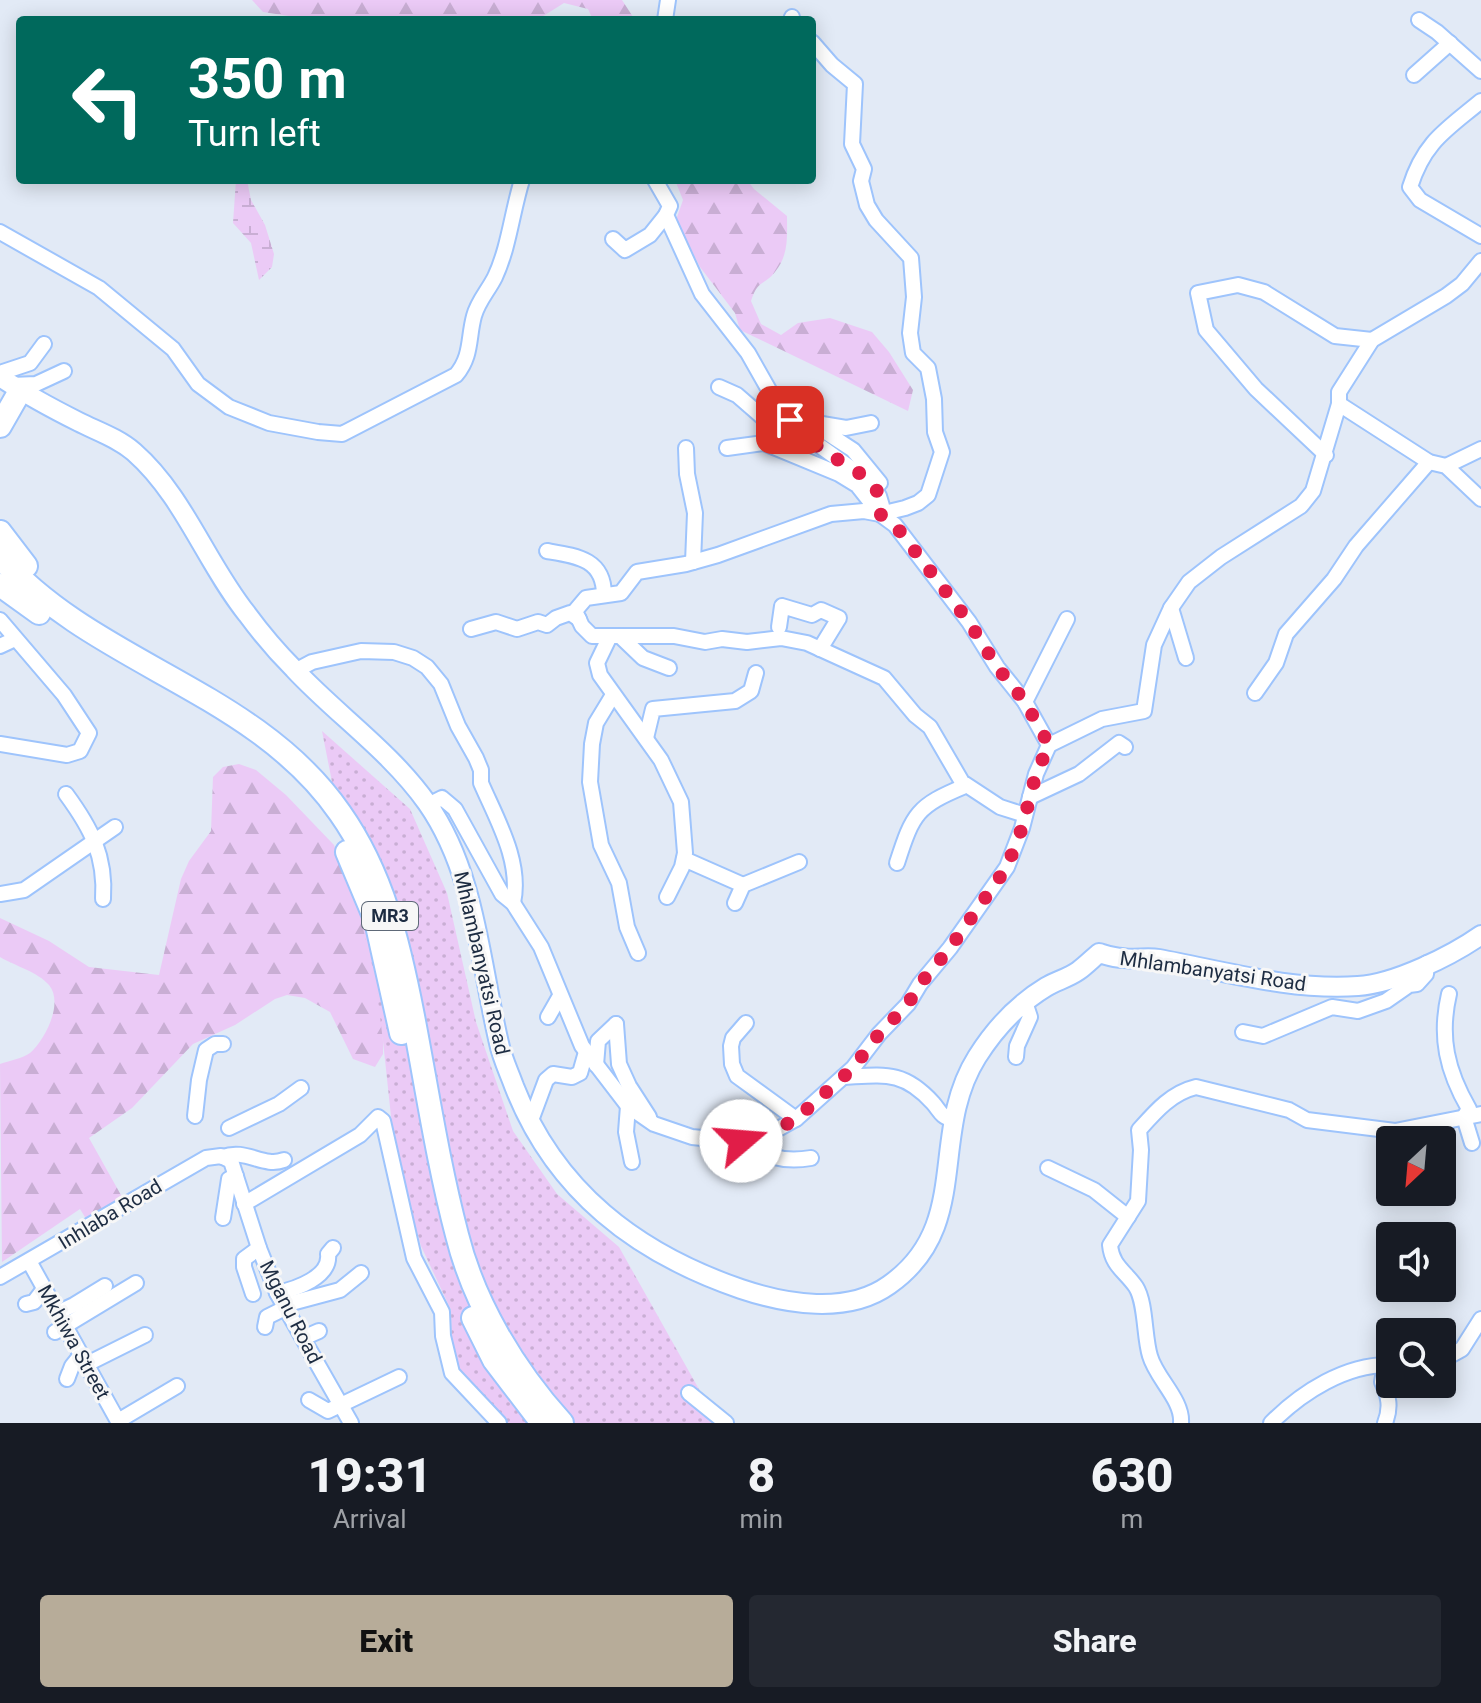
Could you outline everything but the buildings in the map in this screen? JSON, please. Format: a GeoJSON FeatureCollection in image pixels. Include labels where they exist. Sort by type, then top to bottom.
{"type":"FeatureCollection","features":[{"type":"Feature","properties":{"kind":"highway"},"geometry":{"type":"LineString","coordinates":[[0,426],[8,382]]}},
{"type":"Feature","properties":{"kind":"highway"},"geometry":{"type":"LineString","coordinates":[[0,532],[16,556],[59,596],[155,667]]}},
{"type":"Feature","properties":{"kind":"highway","name":"MR3"},"geometry":{"type":"LineString","coordinates":[[0,557],[20,580],[69,618],[214,701],[296,762],[340,812],[375,875],[398,940],[457,1237],[493,1326],[517,1366],[562,1423]]}},
{"type":"Feature","properties":{"kind":"highway","name":"MR3"},"geometry":{"type":"LineString","coordinates":[[0,576],[39,613],[192,701],[243,735],[283,769],[325,817],[352,860],[376,921],[447,1246],[473,1318],[494,1360],[542,1423]]}},
{"type":"Feature","properties":{"kind":"highway"},"geometry":{"type":"LineString","coordinates":[[0,585],[39,613]]}},
{"type":"Feature","properties":{"kind":"main road","name":"Mhlambanyatsi Road"},"geometry":{"type":"LineString","coordinates":[[8,382],[129,448],[153,471],[244,612],[295,671],[390,759],[428,805],[458,860],[474,919],[500,1049],[530,1123],[558,1168],[583,1196],[637,1240],[706,1277],[778,1300],[818,1304],[859,1299],[885,1289],[922,1256],[934,1235],[941,1215],[952,1119],[964,1081],[976,1059],[1025,1002],[1050,984],[1076,972],[1099,953],[1123,958],[1154,958],[1280,982],[1321,987],[1361,986],[1391,979],[1481,935]]}},
{"type":"Feature","properties":{"kind":"street"},"geometry":{"type":"LineString","coordinates":[[1419,20],[1481,71]]}},
{"type":"Feature","properties":{"kind":"street"},"geometry":{"type":"LineString","coordinates":[[1414,75],[1450,43]]}},
{"type":"Feature","properties":{"kind":"street"},"geometry":{"type":"LineString","coordinates":[[816,47],[855,84],[852,144],[864,169],[861,181],[867,205],[876,220],[911,258],[914,297],[910,333],[913,353],[928,368],[934,399],[935,432],[942,452],[928,495],[918,503],[880,514],[864,511],[831,514],[753,544],[693,562],[637,572],[621,593],[586,598],[575,611],[592,636],[674,636],[705,642],[781,638],[807,643],[884,678],[915,715],[930,727],[965,786],[1000,807],[1025,815]]}},
{"type":"Feature","properties":{"kind":"street"},"geometry":{"type":"LineString","coordinates":[[1481,101],[1432,142],[1418,163],[1410,187],[1420,200],[1481,236]]}},
{"type":"Feature","properties":{"kind":"street"},"geometry":{"type":"LineString","coordinates":[[0,232],[99,288],[173,349],[198,384],[229,407],[269,423],[342,434],[456,375],[465,365],[470,351],[473,319],[479,302],[495,276],[521,184]]}},
{"type":"Feature","properties":{"kind":"street"},"geometry":{"type":"LineString","coordinates":[[613,239],[625,250],[650,235],[670,206],[657,184]]}},
{"type":"Feature","properties":{"kind":"street"},"geometry":{"type":"LineString","coordinates":[[666,215],[702,294],[748,353],[778,406],[803,434],[869,481],[879,496],[882,506],[880,514]]}},
{"type":"Feature","properties":{"kind":"street"},"geometry":{"type":"LineString","coordinates":[[428,805],[442,798],[455,809],[502,894],[513,903],[541,947],[586,1052],[628,1106],[654,1124],[692,1137],[741,1141],[760,1139],[796,1119],[843,1077],[908,1004],[950,948],[1007,867],[1036,774],[1049,745],[1102,719],[1144,711],[1154,645],[1171,608],[1189,582],[1221,557],[1301,506],[1313,491],[1326,455],[1339,404],[1339,392],[1372,340],[1446,296],[1462,284],[1481,261]]}},
{"type":"Feature","properties":{"kind":"street"},"geometry":{"type":"LineString","coordinates":[[1326,455],[1256,389],[1206,330],[1198,293],[1238,285],[1264,292],[1335,336],[1372,340]]}},
{"type":"Feature","properties":{"kind":"street"},"geometry":{"type":"LineString","coordinates":[[8,382],[30,363],[44,344]]}},
{"type":"Feature","properties":{"kind":"street"},"geometry":{"type":"LineString","coordinates":[[8,382],[36,384],[64,371]]}},
{"type":"Feature","properties":{"kind":"street"},"geometry":{"type":"LineString","coordinates":[[719,387],[737,395],[768,422],[764,443]]}},
{"type":"Feature","properties":{"kind":"street"},"geometry":{"type":"LineString","coordinates":[[1339,404],[1429,462],[1446,466],[1481,499]]}},
{"type":"Feature","properties":{"kind":"street"},"geometry":{"type":"LineString","coordinates":[[871,423],[846,428],[810,422],[853,450],[879,481],[888,499],[887,506],[880,514]]}},
{"type":"Feature","properties":{"kind":"street"},"geometry":{"type":"LineString","coordinates":[[727,448],[764,443],[848,480],[866,494],[880,514],[895,525],[969,622],[997,667],[1025,702],[1049,745]]}},
{"type":"Feature","properties":{"kind":"street"},"geometry":{"type":"LineString","coordinates":[[686,448],[687,474],[695,513],[693,562]]}},
{"type":"Feature","properties":{"kind":"street"},"geometry":{"type":"LineString","coordinates":[[1446,466],[1481,449]]}},
{"type":"Feature","properties":{"kind":"street"},"geometry":{"type":"LineString","coordinates":[[1255,693],[1276,663],[1286,634],[1334,579],[1356,546],[1429,462]]}},
{"type":"Feature","properties":{"kind":"street"},"geometry":{"type":"LineString","coordinates":[[547,551],[587,561],[604,580],[604,595]]}},
{"type":"Feature","properties":{"kind":"street"},"geometry":{"type":"LineString","coordinates":[[779,627],[782,606],[812,615],[821,610],[839,618],[820,649]]}},
{"type":"Feature","properties":{"kind":"street"},"geometry":{"type":"LineString","coordinates":[[1171,608],[1186,658]]}},
{"type":"Feature","properties":{"kind":"street"},"geometry":{"type":"LineString","coordinates":[[471,629],[496,622],[517,629],[538,622],[547,625],[570,613],[579,619]]}},
{"type":"Feature","properties":{"kind":"street"},"geometry":{"type":"LineString","coordinates":[[1025,702],[1067,619]]}},
{"type":"Feature","properties":{"kind":"street"},"geometry":{"type":"LineString","coordinates":[[0,620],[89,733],[80,751],[67,755],[0,744]]}},
{"type":"Feature","properties":{"kind":"street"},"geometry":{"type":"LineString","coordinates":[[615,636],[643,658],[669,668]]}},
{"type":"Feature","properties":{"kind":"street"},"geometry":{"type":"LineString","coordinates":[[615,636],[597,663],[600,675],[661,760],[681,802],[684,859],[667,897]]}},
{"type":"Feature","properties":{"kind":"street"},"geometry":{"type":"LineString","coordinates":[[0,646],[15,639]]}},
{"type":"Feature","properties":{"kind":"street"},"geometry":{"type":"LineString","coordinates":[[295,671],[312,662],[361,651],[394,652],[413,658],[427,667],[441,684],[481,770],[481,783],[514,863],[516,890],[513,903]]}},
{"type":"Feature","properties":{"kind":"street"},"geometry":{"type":"LineString","coordinates":[[646,738],[653,709],[735,701],[751,691],[756,673]]}},
{"type":"Feature","properties":{"kind":"street"},"geometry":{"type":"LineString","coordinates":[[613,695],[596,723],[590,782],[601,845],[619,883],[627,927],[638,953]]}},
{"type":"Feature","properties":{"kind":"street"},"geometry":{"type":"LineString","coordinates":[[1030,797],[1079,774],[1119,743],[1125,747]]}},
{"type":"Feature","properties":{"kind":"street"},"geometry":{"type":"LineString","coordinates":[[897,863],[915,816],[925,805],[965,786]]}},
{"type":"Feature","properties":{"kind":"street"},"geometry":{"type":"LineString","coordinates":[[66,794],[86,823],[103,864],[103,899]]}},
{"type":"Feature","properties":{"kind":"street"},"geometry":{"type":"LineString","coordinates":[[0,894],[24,890],[115,827]]}},
{"type":"Feature","properties":{"kind":"street"},"geometry":{"type":"LineString","coordinates":[[684,859],[743,885]]}},
{"type":"Feature","properties":{"kind":"street"},"geometry":{"type":"LineString","coordinates":[[735,903],[743,885],[799,862]]}},
{"type":"Feature","properties":{"kind":"street"},"geometry":{"type":"LineString","coordinates":[[1243,1032],[1263,1036],[1332,1007],[1358,1011],[1386,1001],[1409,985],[1417,984],[1426,974],[1427,963]]}},
{"type":"Feature","properties":{"kind":"street"},"geometry":{"type":"LineString","coordinates":[[1449,994],[1443,1020],[1445,1047],[1469,1109],[1464,1117],[1472,1143]]}},
{"type":"Feature","properties":{"kind":"street"},"geometry":{"type":"LineString","coordinates":[[548,1017],[560,996]]}},
{"type":"Feature","properties":{"kind":"street"},"geometry":{"type":"LineString","coordinates":[[1016,1057],[1017,1046],[1030,1017],[1025,1002]]}},
{"type":"Feature","properties":{"kind":"street"},"geometry":{"type":"LineString","coordinates":[[746,1023],[733,1038],[731,1046],[732,1064],[737,1076],[796,1119]]}},
{"type":"Feature","properties":{"kind":"street"},"geometry":{"type":"LineString","coordinates":[[596,1065],[598,1041],[616,1024],[619,1064],[629,1086],[654,1124]]}},
{"type":"Feature","properties":{"kind":"street"},"geometry":{"type":"LineString","coordinates":[[195,1116],[206,1050],[215,1044],[223,1044]]}},
{"type":"Feature","properties":{"kind":"street"},"geometry":{"type":"LineString","coordinates":[[530,1123],[546,1080],[553,1074],[572,1077],[580,1073],[586,1052]]}},
{"type":"Feature","properties":{"kind":"street"},"geometry":{"type":"LineString","coordinates":[[843,1077],[890,1074],[919,1090],[943,1117],[952,1119]]}},
{"type":"Feature","properties":{"kind":"street"},"geometry":{"type":"LineString","coordinates":[[1181,1423],[1179,1406],[1159,1377],[1150,1356],[1138,1289],[1112,1261],[1110,1245],[1138,1201],[1139,1130],[1156,1110],[1182,1090],[1196,1087],[1289,1110],[1307,1120],[1395,1131],[1481,1114]]}},
{"type":"Feature","properties":{"kind":"street"},"geometry":{"type":"LineString","coordinates":[[229,1128],[279,1104],[301,1088]]}},
{"type":"Feature","properties":{"kind":"street"},"geometry":{"type":"LineString","coordinates":[[628,1106],[626,1132],[632,1162]]}},
{"type":"Feature","properties":{"kind":"street"},"geometry":{"type":"LineString","coordinates":[[244,1204],[360,1135],[378,1117],[383,1121],[414,1258],[442,1312],[443,1336],[452,1373],[499,1423]]}},
{"type":"Feature","properties":{"kind":"street"},"geometry":{"type":"LineString","coordinates":[[741,1141],[767,1157],[793,1161],[811,1158]]}},
{"type":"Feature","properties":{"kind":"street"},"geometry":{"type":"LineString","coordinates":[[222,1157],[241,1154],[273,1164],[284,1160]]}},
{"type":"Feature","properties":{"kind":"street","name":"Mganu Road"},"geometry":{"type":"LineString","coordinates":[[222,1157],[231,1161],[259,1248],[282,1302],[351,1423]]}},
{"type":"Feature","properties":{"kind":"street","name":"Inhlaba Road"},"geometry":{"type":"LineString","coordinates":[[0,1277],[206,1158],[222,1157]]}},
{"type":"Feature","properties":{"kind":"street"},"geometry":{"type":"LineString","coordinates":[[1048,1168],[1094,1190],[1128,1217]]}},
{"type":"Feature","properties":{"kind":"street"},"geometry":{"type":"LineString","coordinates":[[223,1218],[225,1189],[229,1179],[236,1176]]}},
{"type":"Feature","properties":{"kind":"street"},"geometry":{"type":"LineString","coordinates":[[253,1294],[244,1259],[259,1248]]}},
{"type":"Feature","properties":{"kind":"street"},"geometry":{"type":"LineString","coordinates":[[265,1327],[267,1317],[306,1274],[326,1269],[328,1254],[333,1248]]}},
{"type":"Feature","properties":{"kind":"street","name":"Mkhiwa Street"},"geometry":{"type":"LineString","coordinates":[[29,1261],[57,1313],[59,1330],[82,1360],[119,1422]]}},
{"type":"Feature","properties":{"kind":"street"},"geometry":{"type":"LineString","coordinates":[[282,1302],[340,1290],[361,1273]]}},
{"type":"Feature","properties":{"kind":"street"},"geometry":{"type":"LineString","coordinates":[[59,1330],[136,1283]]}},
{"type":"Feature","properties":{"kind":"street"},"geometry":{"type":"LineString","coordinates":[[57,1313],[105,1286]]}},
{"type":"Feature","properties":{"kind":"street"},"geometry":{"type":"LineString","coordinates":[[26,1304],[34,1302],[44,1289]]}},
{"type":"Feature","properties":{"kind":"street"},"geometry":{"type":"LineString","coordinates":[[1456,1352],[1462,1349],[1481,1319]]}},
{"type":"Feature","properties":{"kind":"street"},"geometry":{"type":"LineString","coordinates":[[303,1338],[319,1331]]}},
{"type":"Feature","properties":{"kind":"street"},"geometry":{"type":"LineString","coordinates":[[67,1379],[72,1366],[82,1360],[145,1335]]}},
{"type":"Feature","properties":{"kind":"street"},"geometry":{"type":"LineString","coordinates":[[1271,1423],[1310,1390],[1368,1364],[1376,1364]]}},
{"type":"Feature","properties":{"kind":"street"},"geometry":{"type":"LineString","coordinates":[[309,1400],[328,1411],[399,1377]]}},
{"type":"Feature","properties":{"kind":"street"},"geometry":{"type":"LineString","coordinates":[[119,1422],[177,1386]]}},
{"type":"Feature","properties":{"kind":"street"},"geometry":{"type":"LineString","coordinates":[[689,1393],[726,1423]]}},
{"type":"Feature","properties":{"kind":"street"},"geometry":{"type":"LineString","coordinates":[[1385,1423],[1388,1398]]}},
{"type":"Feature","properties":{"kind":"green space"},"geometry":{"type":"Polygon","coordinates":[[[252,0],[622,0],[632,16],[591,16],[588,9],[564,3],[543,16],[289,16],[263,12],[252,0]]]}},
{"type":"Feature","properties":{"kind":"green space"},"geometry":{"type":"Polygon","coordinates":[[[236,184],[248,184],[251,200],[265,225],[274,254],[272,267],[259,280],[251,243],[233,223],[236,184]]]}},
{"type":"Feature","properties":{"kind":"green space"},"geometry":{"type":"Polygon","coordinates":[[[677,184],[750,184],[787,216],[783,259],[775,272],[756,289],[751,301],[761,324],[781,335],[798,323],[830,318],[872,332],[913,390],[908,411],[740,330],[735,313],[700,267],[676,220],[683,200],[677,184]]]}},
{"type":"Feature","properties":{"kind":"green space"},"geometry":{"type":"Polygon","coordinates":[[[322,731],[410,809],[447,893],[476,1022],[513,1131],[557,1194],[619,1247],[718,1423],[489,1423],[452,1373],[451,1310],[421,1246],[395,1154],[383,1041],[322,731]]]}},
{"type":"Feature","properties":{"kind":"green space"},"geometry":{"type":"Polygon","coordinates":[[[239,764],[256,770],[286,795],[334,845],[359,912],[375,977],[383,1054],[375,1067],[353,1059],[330,1012],[305,998],[287,995],[275,999],[235,1025],[193,1044],[132,1108],[89,1138],[126,1204],[88,1222],[80,1209],[2,1262],[0,1064],[27,1055],[36,1047],[51,1021],[54,1001],[53,993],[44,980],[0,957],[0,918],[49,941],[89,967],[159,975],[181,879],[189,861],[211,831],[213,777],[223,767],[239,764]]]}},
{"type":"Feature","properties":{"kind":"route"},"geometry":{"type":"LineString","coordinates":[[741,1141],[760,1139],[796,1119],[853,1068],[879,1034],[908,1004],[1007,867],[1022,828],[1036,774],[1049,745],[1025,702],[997,667],[969,622],[895,525],[880,514],[882,506],[879,496],[869,481],[824,452],[790,420]]}}]}
